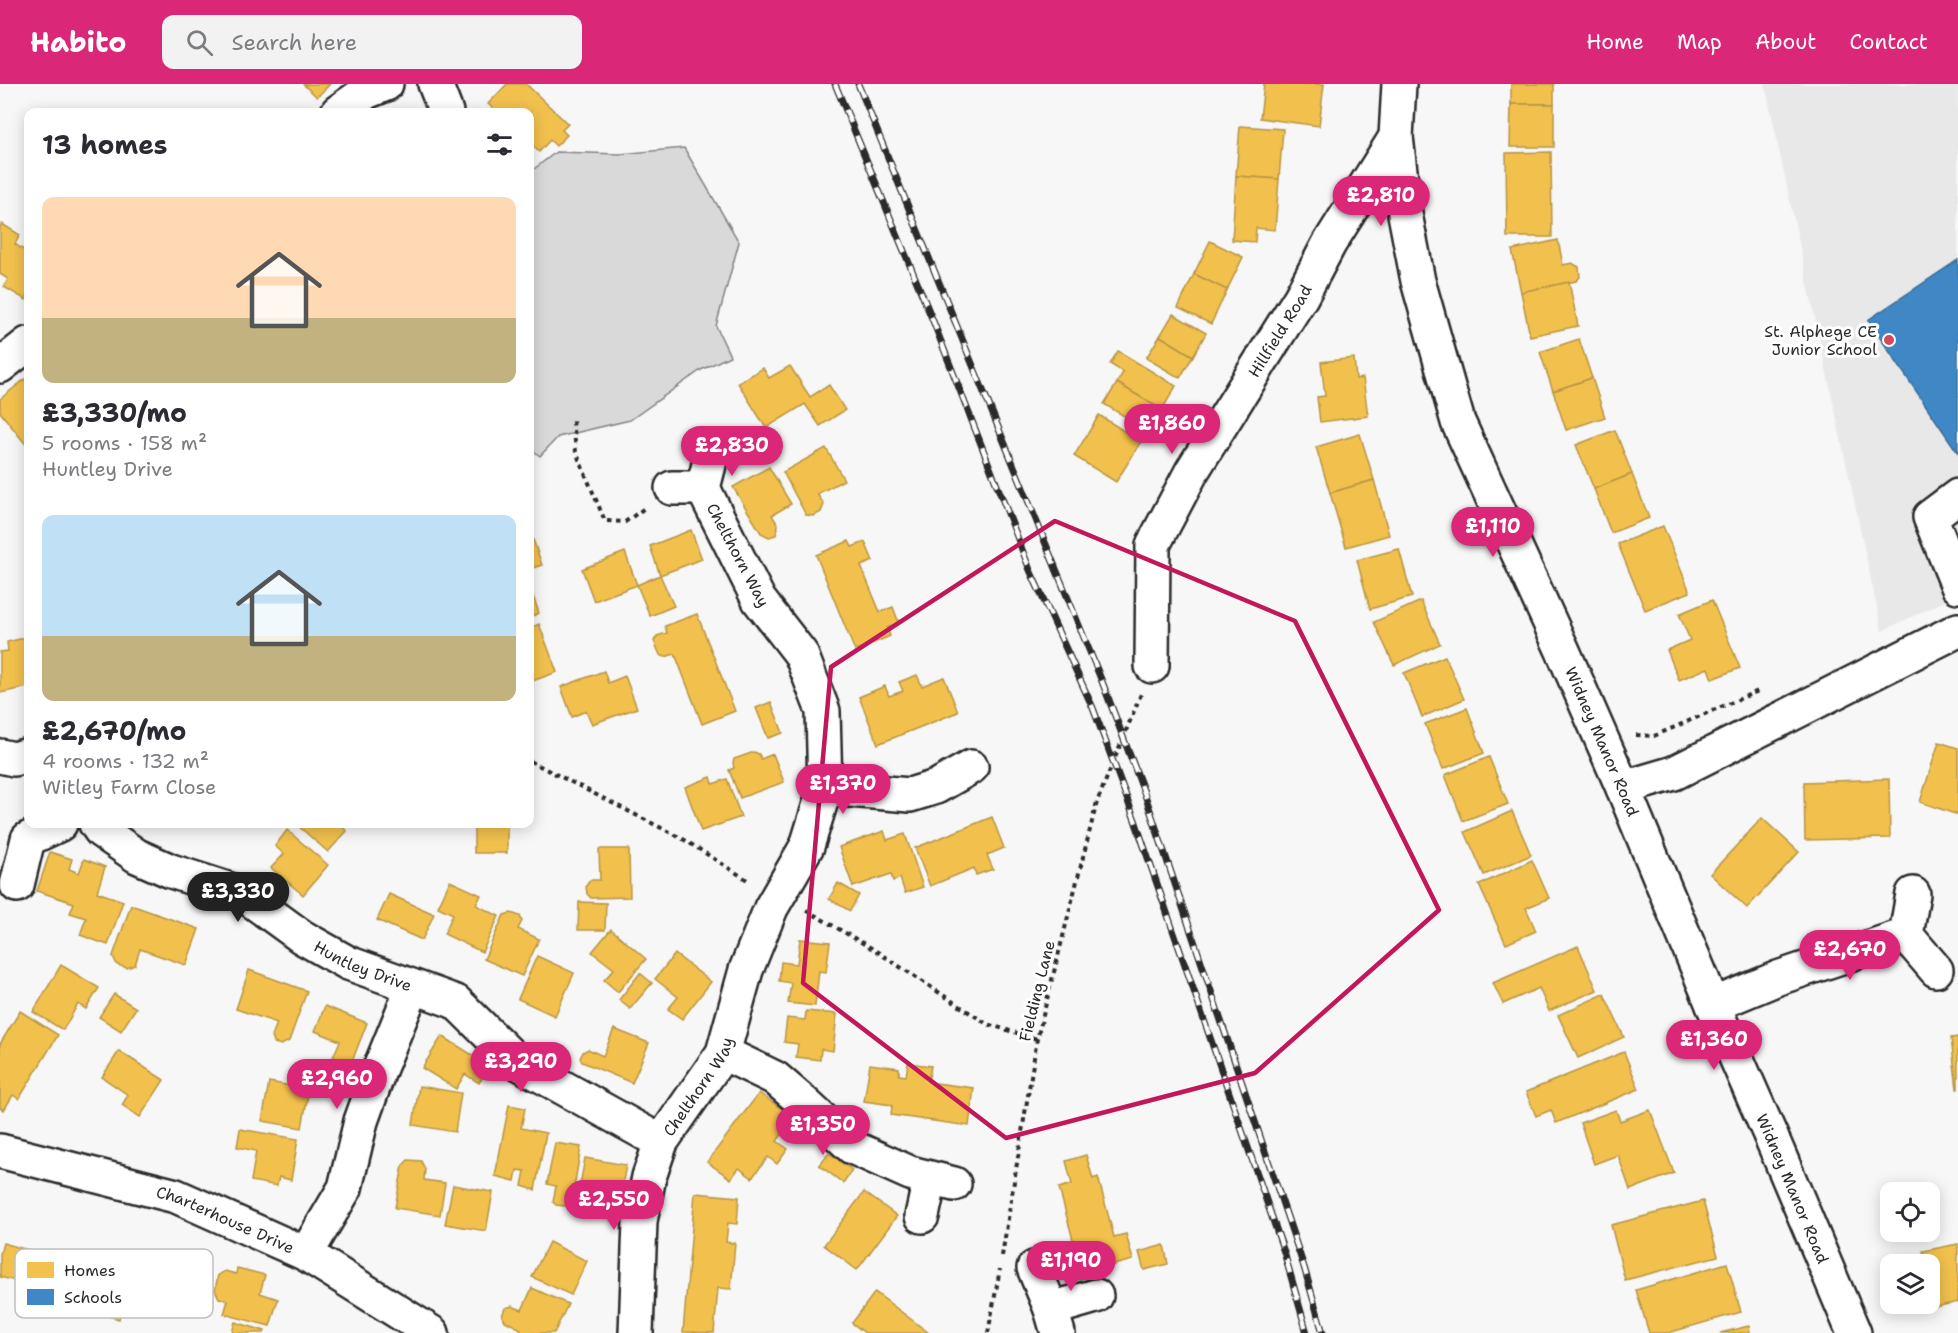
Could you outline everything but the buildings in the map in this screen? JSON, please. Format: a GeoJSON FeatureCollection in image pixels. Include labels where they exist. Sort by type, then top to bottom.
{"type":"FeatureCollection","features":[{"type":"Feature","properties":{"kind":"street"},"geometry":{"type":"LineString","coordinates":[[344,108],[366,92],[386,84]]}},
{"type":"Feature","properties":{"kind":"street"},"geometry":{"type":"LineString","coordinates":[[435,84],[444,108]]}},
{"type":"Feature","properties":{"kind":"street","name":"Widney Manor Road"},"geometry":{"type":"LineString","coordinates":[[1399,84],[1396,137],[1405,214],[1418,281],[1458,422],[1623,788],[1713,1005],[1854,1333]]}},
{"type":"Feature","properties":{"kind":"street","name":"Hillfield Road"},"geometry":{"type":"LineString","coordinates":[[1152,666],[1153,545],[1192,471],[1301,297],[1329,244],[1396,137]]}},
{"type":"Feature","properties":{"kind":"street"},"geometry":{"type":"LineString","coordinates":[[0,366],[24,347]]}},
{"type":"Feature","properties":{"kind":"street","name":"Chelthorn Way"},"geometry":{"type":"LineString","coordinates":[[413,987],[456,1002],[517,1062],[661,1142],[723,1053],[746,970],[771,909],[807,846],[825,788],[823,711],[801,654],[759,600],[687,488],[712,453]]}},
{"type":"Feature","properties":{"kind":"street"},"geometry":{"type":"LineString","coordinates":[[1958,496],[1930,517],[1958,586]]}},
{"type":"Feature","properties":{"kind":"street"},"geometry":{"type":"LineString","coordinates":[[1623,788],[1674,773],[1958,630]]}},
{"type":"Feature","properties":{"kind":"street"},"geometry":{"type":"LineString","coordinates":[[0,756],[14,759],[24,756]]}},
{"type":"Feature","properties":{"kind":"street"},"geometry":{"type":"LineString","coordinates":[[825,788],[910,795],[936,787],[971,767]]}},
{"type":"Feature","properties":{"kind":"street"},"geometry":{"type":"LineString","coordinates":[[17,885],[28,839],[51,828]]}},
{"type":"Feature","properties":{"kind":"street","name":"Huntley Drive"},"geometry":{"type":"LineString","coordinates":[[99,828],[137,856],[171,871],[243,894],[302,937],[348,963],[413,987],[361,1121],[345,1188],[306,1254]]}},
{"type":"Feature","properties":{"kind":"street"},"geometry":{"type":"LineString","coordinates":[[1906,935],[1913,894]]}},
{"type":"Feature","properties":{"kind":"street"},"geometry":{"type":"LineString","coordinates":[[1713,1005],[1778,978],[1906,935]]}},
{"type":"Feature","properties":{"kind":"street"},"geometry":{"type":"LineString","coordinates":[[1906,935],[1936,970]]}},
{"type":"Feature","properties":{"kind":"street"},"geometry":{"type":"LineString","coordinates":[[723,1053],[775,1078],[852,1147],[910,1173],[942,1181],[922,1216]]}},
{"type":"Feature","properties":{"kind":"street"},"geometry":{"type":"LineString","coordinates":[[636,1333],[640,1221],[649,1178],[661,1142]]}},
{"type":"Feature","properties":{"kind":"street","name":"Charterhouse Drive"},"geometry":{"type":"LineString","coordinates":[[0,1151],[176,1196],[306,1254],[432,1333]]}},
{"type":"Feature","properties":{"kind":"street"},"geometry":{"type":"LineString","coordinates":[[1035,1268],[1054,1321],[1096,1296]]}},
{"type":"Feature","properties":{"kind":"path"},"geometry":{"type":"LineString","coordinates":[[573,421],[576,452],[604,521],[624,522],[687,488]]}},
{"type":"Feature","properties":{"kind":"path","name":"Fielding Lane"},"geometry":{"type":"LineString","coordinates":[[988,1333],[1007,1231],[1037,1039],[1097,802],[1152,666]]}},
{"type":"Feature","properties":{"kind":"path"},"geometry":{"type":"LineString","coordinates":[[534,763],[683,839],[753,884]]}},
{"type":"Feature","properties":{"kind":"path"},"geometry":{"type":"LineString","coordinates":[[798,905],[873,949],[987,1024],[1037,1039]]}},
{"type":"Feature","properties":{"kind":"highlighted area"},"geometry":{"type":"Polygon","coordinates":[[[1055,521],[1295,621],[1439,910],[1255,1073],[1006,1138],[803,983],[831,667],[1055,521]]]}},
{"type":"Feature","properties":{"kind":"shaded area","name":"St. Alphege CE Junior School"},"geometry":{"type":"Polygon","coordinates":[[[1765,84],[1958,84],[1958,595],[1882,631],[1765,84]]]}},
{"type":"Feature","properties":{"kind":"shaded area"},"geometry":{"type":"Polygon","coordinates":[[[684,148],[739,242],[716,326],[730,356],[701,370],[630,420],[558,437],[540,456],[534,451],[534,169],[556,152],[620,154],[684,148]]]}},
{"type":"Feature","properties":{"kind":"railway"},"geometry":{"type":"LineString","coordinates":[[835,84],[933,321],[1030,570],[1093,708],[1135,820],[1284,1252],[1307,1333]]}},
{"type":"Feature","properties":{"kind":"railway"},"geometry":{"type":"LineString","coordinates":[[858,84],[1103,684],[1145,795],[1304,1267],[1323,1333]]}},
{"type":"Feature","properties":{"kind":"place","name":"St. Alphege CE Junior School"},"geometry":{"type":"Point","coordinates":[1889,340]}}]}
